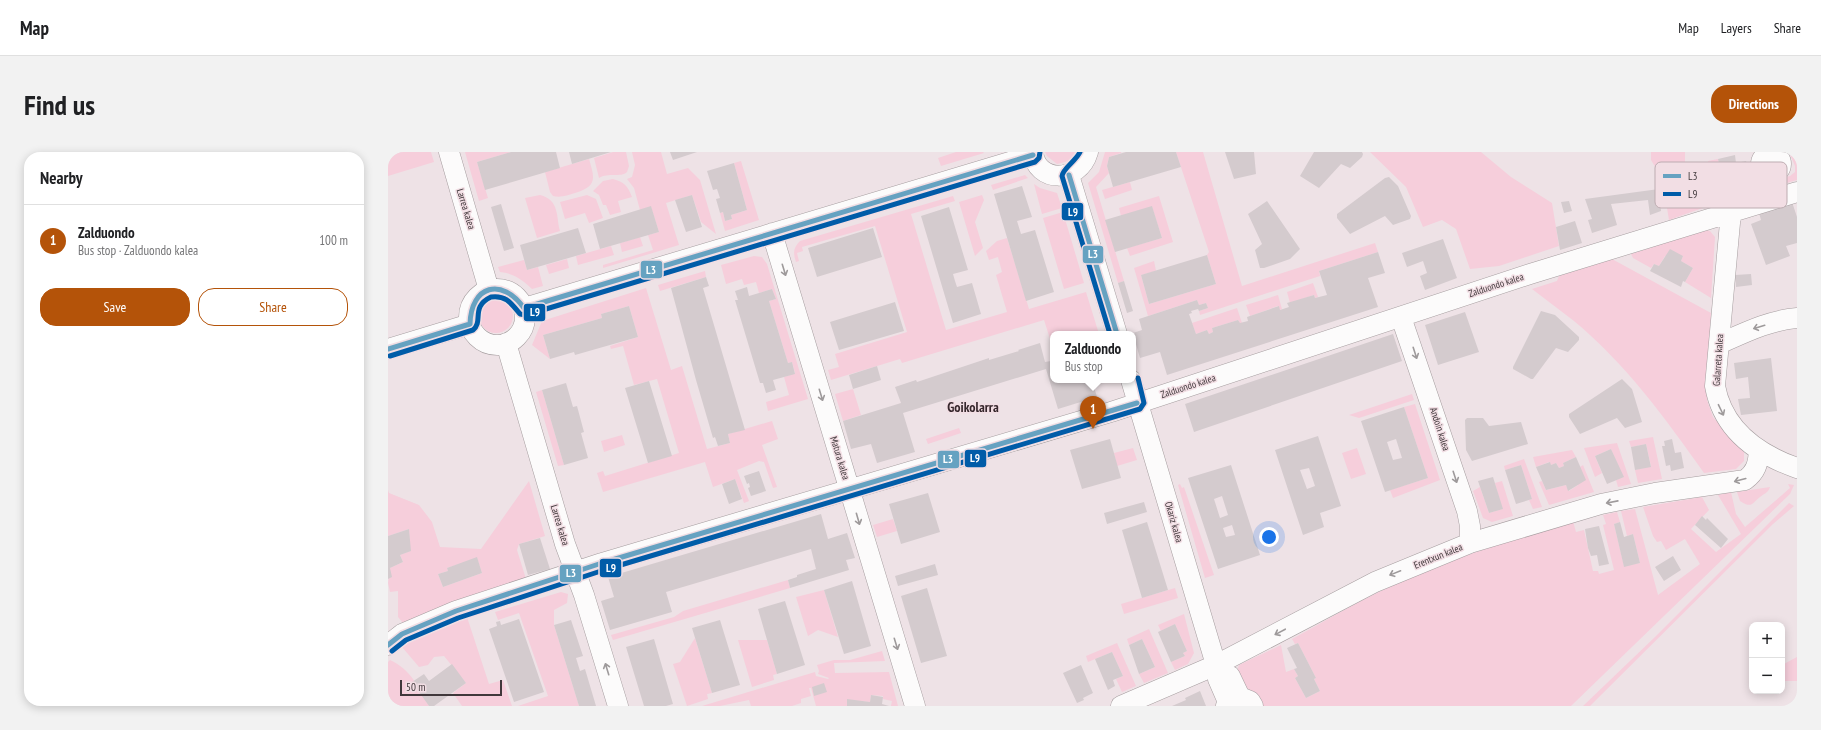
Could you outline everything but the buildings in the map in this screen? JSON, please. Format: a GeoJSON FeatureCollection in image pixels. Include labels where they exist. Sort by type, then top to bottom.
{"type":"FeatureCollection","features":[{"type":"Feature","properties":{"kind":"street","name":"Larrea kalea"},"geometry":{"type":"LineString","coordinates":[[449,152],[489,290]]}},
{"type":"Feature","properties":{"kind":"street"},"geometry":{"type":"LineString","coordinates":[[524,308],[1033,153],[1038,164],[1044,171],[1056,175],[1069,174],[1079,169],[1088,152]]}},
{"type":"Feature","properties":{"kind":"street"},"geometry":{"type":"LineString","coordinates":[[1069,174],[1116,331]]}},
{"type":"Feature","properties":{"kind":"street","name":"Zalduondo kalea"},"geometry":{"type":"LineString","coordinates":[[1787,195],[1797,192]]}},
{"type":"Feature","properties":{"kind":"street","name":"Zalduondo kalea"},"geometry":{"type":"LineString","coordinates":[[388,645],[402,634],[456,611],[576,571],[1137,403],[1401,316],[1743,208]]}},
{"type":"Feature","properties":{"kind":"street","name":"Galarreta kalea"},"geometry":{"type":"LineString","coordinates":[[1731,212],[1715,386],[1717,400],[1731,425],[1759,451],[1797,468]]}},
{"type":"Feature","properties":{"kind":"street","name":"Matura kalea"},"geometry":{"type":"LineString","coordinates":[[772,233],[915,706]]}},
{"type":"Feature","properties":{"kind":"street"},"geometry":{"type":"LineString","coordinates":[[497,288],[510,292],[520,300],[524,308],[525,317],[520,333],[506,343],[494,345],[484,342],[475,334],[470,324],[469,316],[472,303],[481,293],[489,290],[497,288]]}},
{"type":"Feature","properties":{"kind":"street","name":"Andoin kalea"},"geometry":{"type":"LineString","coordinates":[[1401,316],[1467,511],[1470,526],[1470,543]]}},
{"type":"Feature","properties":{"kind":"street"},"geometry":{"type":"LineString","coordinates":[[1719,344],[1752,329],[1786,319],[1797,318]]}},
{"type":"Feature","properties":{"kind":"street"},"geometry":{"type":"LineString","coordinates":[[388,348],[470,324]]}},
{"type":"Feature","properties":{"kind":"street","name":"Larrea kalea"},"geometry":{"type":"LineString","coordinates":[[506,343],[565,544],[576,571],[618,706]]}},
{"type":"Feature","properties":{"kind":"street","name":"Okariz kalea"},"geometry":{"type":"LineString","coordinates":[[1132,383],[1216,665],[1218,679],[1228,702],[1226,706]]}},
{"type":"Feature","properties":{"kind":"street","name":"Erentxun kalea"},"geometry":{"type":"LineString","coordinates":[[1121,706],[1216,665],[1375,582],[1470,543],[1601,504],[1655,493],[1745,480],[1752,475],[1756,469],[1759,451]]}},
{"type":"Feature","properties":{"kind":"street"},"geometry":{"type":"LineString","coordinates":[[1216,665],[1228,671],[1240,697],[1250,702],[1253,706]]}},
{"type":"Feature","properties":{"kind":"shaded area"},"geometry":{"type":"Polygon","coordinates":[[[388,152],[431,152],[434,162],[388,176],[388,152]]]}},
{"type":"Feature","properties":{"kind":"shaded area"},"geometry":{"type":"Polygon","coordinates":[[[465,152],[511,152],[477,162],[488,198],[479,201],[465,152]]]}},
{"type":"Feature","properties":{"kind":"shaded area"},"geometry":{"type":"Polygon","coordinates":[[[613,152],[626,152],[629,166],[627,172],[621,175],[606,175],[599,178],[594,158],[613,152]]]}},
{"type":"Feature","properties":{"kind":"shaded area"},"geometry":{"type":"Polygon","coordinates":[[[632,152],[661,152],[667,174],[688,168],[700,180],[716,234],[701,222],[692,195],[666,203],[679,245],[603,268],[603,265],[653,250],[648,235],[659,232],[651,207],[640,210],[634,188],[627,179],[632,177],[635,165],[632,152]]]}},
{"type":"Feature","properties":{"kind":"shaded area"},"geometry":{"type":"Polygon","coordinates":[[[956,152],[984,153],[941,166],[938,158],[956,152]]]}},
{"type":"Feature","properties":{"kind":"shaded area"},"geometry":{"type":"Polygon","coordinates":[[[1045,152],[1075,152],[1068,161],[1057,164],[1047,156],[1045,152]]]}},
{"type":"Feature","properties":{"kind":"shaded area"},"geometry":{"type":"Polygon","coordinates":[[[1105,152],[1121,152],[1109,157],[1107,166],[1109,173],[1096,187],[1124,281],[1118,283],[1088,183],[1099,172],[1105,152]]]}},
{"type":"Feature","properties":{"kind":"shaded area"},"geometry":{"type":"Polygon","coordinates":[[[1176,152],[1203,152],[1242,286],[1375,243],[1378,252],[1319,271],[1320,276],[1200,315],[1199,311],[1208,308],[1206,303],[1199,305],[1197,300],[1148,316],[1134,268],[1154,261],[1156,271],[1141,275],[1149,304],[1216,284],[1207,255],[1209,252],[1176,152]]]}},
{"type":"Feature","properties":{"kind":"shaded area"},"geometry":{"type":"Polygon","coordinates":[[[1370,152],[1481,152],[1511,177],[1552,203],[1559,246],[1499,266],[1470,269],[1456,229],[1442,220],[1423,227],[1406,187],[1370,152]]]}},
{"type":"Feature","properties":{"kind":"shaded area"},"geometry":{"type":"Polygon","coordinates":[[[1651,152],[1685,152],[1685,162],[1655,162],[1655,166],[1651,160],[1651,152]]]}},
{"type":"Feature","properties":{"kind":"shaded area"},"geometry":{"type":"Polygon","coordinates":[[[1789,152],[1797,154],[1797,180],[1787,183],[1787,177],[1795,172],[1795,166],[1789,152]]]}},
{"type":"Feature","properties":{"kind":"shaded area"},"geometry":{"type":"Polygon","coordinates":[[[589,159],[593,177],[591,184],[587,188],[575,193],[556,197],[553,196],[550,192],[545,172],[589,159]]]}},
{"type":"Feature","properties":{"kind":"shaded area"},"geometry":{"type":"Polygon","coordinates":[[[1718,159],[1719,162],[1708,162],[1718,159]]]}},
{"type":"Feature","properties":{"kind":"shaded area"},"geometry":{"type":"Polygon","coordinates":[[[741,161],[759,220],[725,231],[720,213],[723,212],[725,221],[732,219],[731,215],[747,210],[734,163],[741,161]]]}},
{"type":"Feature","properties":{"kind":"shaded area"},"geometry":{"type":"Polygon","coordinates":[[[1025,175],[1028,178],[993,190],[991,185],[1025,175]]]}},
{"type":"Feature","properties":{"kind":"shaded area"},"geometry":{"type":"Polygon","coordinates":[[[613,179],[625,185],[632,197],[618,201],[621,212],[610,215],[606,205],[603,205],[599,195],[593,191],[603,181],[613,179]]]}},
{"type":"Feature","properties":{"kind":"shaded area"},"geometry":{"type":"Polygon","coordinates":[[[1130,182],[1132,190],[1105,199],[1102,190],[1130,182]]]}},
{"type":"Feature","properties":{"kind":"shaded area"},"geometry":{"type":"Polygon","coordinates":[[[1034,184],[1040,188],[1057,193],[1062,208],[1042,214],[1034,184]]]}},
{"type":"Feature","properties":{"kind":"shaded area"},"geometry":{"type":"Polygon","coordinates":[[[540,195],[546,197],[554,205],[560,231],[537,238],[525,198],[540,195]]]}},
{"type":"Feature","properties":{"kind":"shaded area"},"geometry":{"type":"Polygon","coordinates":[[[587,195],[596,199],[603,218],[589,223],[585,213],[565,219],[560,202],[587,195]]]}},
{"type":"Feature","properties":{"kind":"shaded area"},"geometry":{"type":"Polygon","coordinates":[[[982,195],[984,200],[975,222],[983,248],[975,256],[959,202],[982,195]]]}},
{"type":"Feature","properties":{"kind":"shaded area"},"geometry":{"type":"Polygon","coordinates":[[[953,196],[955,201],[911,214],[946,330],[1007,312],[996,275],[1002,272],[998,257],[989,260],[986,251],[997,241],[1007,238],[1029,309],[1086,292],[1098,331],[1050,331],[1050,339],[1044,320],[902,363],[900,359],[831,380],[828,370],[839,367],[835,354],[907,332],[875,226],[802,247],[803,251],[797,253],[799,261],[796,262],[794,253],[796,246],[800,241],[953,196]]]}},
{"type":"Feature","properties":{"kind":"shaded area"},"geometry":{"type":"Polygon","coordinates":[[[1159,196],[1173,242],[1130,256],[1127,248],[1162,238],[1152,207],[1121,216],[1119,208],[1159,196]]]}},
{"type":"Feature","properties":{"kind":"shaded area"},"geometry":{"type":"Polygon","coordinates":[[[1667,208],[1703,208],[1669,220],[1667,208]]]}},
{"type":"Feature","properties":{"kind":"shaded area"},"geometry":{"type":"Polygon","coordinates":[[[1063,212],[1084,283],[1064,289],[1043,218],[1063,212]]]}},
{"type":"Feature","properties":{"kind":"shaded area"},"geometry":{"type":"Polygon","coordinates":[[[1706,230],[1710,231],[1715,237],[1711,298],[1685,282],[1693,268],[1681,261],[1683,256],[1665,256],[1659,266],[1654,264],[1651,268],[1633,258],[1631,254],[1706,230]]]}},
{"type":"Feature","properties":{"kind":"shaded area"},"geometry":{"type":"Polygon","coordinates":[[[640,237],[643,246],[622,252],[620,243],[640,237]]]}},
{"type":"Feature","properties":{"kind":"shaded area"},"geometry":{"type":"Polygon","coordinates":[[[611,246],[614,255],[578,265],[576,256],[611,246]]]}},
{"type":"Feature","properties":{"kind":"shaded area"},"geometry":{"type":"Polygon","coordinates":[[[754,256],[762,257],[767,264],[808,399],[768,411],[766,402],[789,395],[784,377],[795,373],[792,362],[788,363],[769,301],[776,299],[772,289],[759,293],[756,282],[744,285],[742,279],[726,284],[721,265],[754,256]]]}},
{"type":"Feature","properties":{"kind":"shaded area"},"geometry":{"type":"Polygon","coordinates":[[[567,259],[569,268],[549,274],[546,265],[567,259]]]}},
{"type":"Feature","properties":{"kind":"shaded area"},"geometry":{"type":"Polygon","coordinates":[[[1612,259],[1711,313],[1707,400],[1713,417],[1744,452],[1744,461],[1736,469],[1704,473],[1660,412],[1628,373],[1593,337],[1532,289],[1557,281],[1559,276],[1612,259]]]}},
{"type":"Feature","properties":{"kind":"shaded area"},"geometry":{"type":"Polygon","coordinates":[[[524,260],[527,270],[538,267],[543,286],[532,289],[518,278],[500,272],[498,267],[524,260]]]}},
{"type":"Feature","properties":{"kind":"shaded area"},"geometry":{"type":"Polygon","coordinates":[[[705,271],[706,277],[660,291],[658,285],[705,271]]]}},
{"type":"Feature","properties":{"kind":"shaded area"},"geometry":{"type":"Polygon","coordinates":[[[1313,283],[1318,297],[1315,298],[1314,295],[1290,303],[1287,292],[1313,283]]]}},
{"type":"Feature","properties":{"kind":"shaded area"},"geometry":{"type":"Polygon","coordinates":[[[646,288],[671,370],[682,366],[707,449],[730,443],[728,434],[772,421],[778,439],[762,445],[777,487],[773,488],[764,462],[759,461],[737,470],[749,501],[744,503],[735,479],[713,487],[705,462],[603,492],[597,473],[603,471],[605,476],[679,453],[657,379],[634,385],[623,346],[611,349],[610,346],[638,337],[629,306],[601,314],[602,318],[543,335],[550,359],[532,345],[542,321],[646,288]]]}},
{"type":"Feature","properties":{"kind":"shaded area"},"geometry":{"type":"Polygon","coordinates":[[[1278,295],[1282,309],[1280,310],[1278,306],[1250,316],[1246,305],[1278,295]]]}},
{"type":"Feature","properties":{"kind":"shaded area"},"geometry":{"type":"Polygon","coordinates":[[[499,299],[508,304],[512,309],[512,323],[508,328],[503,332],[493,333],[489,332],[480,323],[479,313],[480,309],[489,300],[499,299]]]}},
{"type":"Feature","properties":{"kind":"shaded area"},"geometry":{"type":"Polygon","coordinates":[[[1237,308],[1242,323],[1238,320],[1212,328],[1213,332],[1209,334],[1207,330],[1196,334],[1192,323],[1237,308]]]}},
{"type":"Feature","properties":{"kind":"shaded area"},"geometry":{"type":"Polygon","coordinates":[[[853,389],[861,415],[843,421],[835,394],[853,389]]]}},
{"type":"Feature","properties":{"kind":"shaded area"},"geometry":{"type":"Polygon","coordinates":[[[542,390],[564,465],[558,466],[536,392],[542,390]]]}},
{"type":"Feature","properties":{"kind":"shaded area"},"geometry":{"type":"Polygon","coordinates":[[[1412,394],[1414,400],[1359,418],[1349,415],[1412,394]]]}},
{"type":"Feature","properties":{"kind":"shaded area"},"geometry":{"type":"Polygon","coordinates":[[[1415,404],[1440,480],[1393,498],[1390,490],[1428,478],[1404,407],[1415,404]]]}},
{"type":"Feature","properties":{"kind":"shaded area"},"geometry":{"type":"Polygon","coordinates":[[[959,428],[961,433],[928,444],[926,439],[959,428]]]}},
{"type":"Feature","properties":{"kind":"shaded area"},"geometry":{"type":"Polygon","coordinates":[[[622,435],[625,445],[604,452],[601,441],[622,435]]]}},
{"type":"Feature","properties":{"kind":"shaded area"},"geometry":{"type":"Polygon","coordinates":[[[1653,437],[1662,479],[1638,483],[1635,470],[1651,466],[1646,444],[1631,447],[1629,441],[1653,437]]]}},
{"type":"Feature","properties":{"kind":"shaded area"},"geometry":{"type":"Polygon","coordinates":[[[1617,443],[1631,484],[1618,487],[1616,480],[1623,477],[1611,449],[1595,456],[1602,473],[1595,477],[1584,448],[1617,443]]]}},
{"type":"Feature","properties":{"kind":"shaded area"},"geometry":{"type":"Polygon","coordinates":[[[1133,448],[1137,460],[1117,466],[1114,453],[1133,448]]]}},
{"type":"Feature","properties":{"kind":"shaded area"},"geometry":{"type":"Polygon","coordinates":[[[1357,448],[1366,474],[1351,479],[1342,453],[1357,448]]]}},
{"type":"Feature","properties":{"kind":"shaded area"},"geometry":{"type":"Polygon","coordinates":[[[1572,450],[1576,457],[1563,463],[1564,466],[1559,468],[1556,463],[1551,465],[1549,462],[1536,467],[1533,457],[1572,450]]]}},
{"type":"Feature","properties":{"kind":"shaded area"},"geometry":{"type":"Polygon","coordinates":[[[1524,459],[1542,507],[1533,509],[1529,500],[1532,499],[1521,465],[1505,470],[1504,466],[1524,459]]]}},
{"type":"Feature","properties":{"kind":"shaded area"},"geometry":{"type":"Polygon","coordinates":[[[1583,465],[1594,492],[1549,505],[1539,482],[1542,481],[1546,490],[1566,485],[1569,491],[1578,485],[1580,467],[1583,465]]]}},
{"type":"Feature","properties":{"kind":"shaded area"},"geometry":{"type":"Polygon","coordinates":[[[529,481],[545,536],[519,544],[517,550],[526,579],[403,623],[398,617],[398,591],[390,592],[388,583],[390,568],[403,562],[400,555],[410,551],[409,529],[388,536],[388,490],[389,493],[419,505],[432,522],[440,547],[481,549],[529,481]],[[477,558],[447,568],[448,571],[438,574],[443,587],[482,573],[477,558]]]}},
{"type":"Feature","properties":{"kind":"shaded area"},"geometry":{"type":"Polygon","coordinates":[[[1502,481],[1513,516],[1492,522],[1483,518],[1473,491],[1480,487],[1489,513],[1502,509],[1495,483],[1502,481]]]}},
{"type":"Feature","properties":{"kind":"shaded area"},"geometry":{"type":"Polygon","coordinates":[[[1180,484],[1182,488],[1184,487],[1214,575],[1205,578],[1178,485],[1180,484]]]}},
{"type":"Feature","properties":{"kind":"shaded area"},"geometry":{"type":"Polygon","coordinates":[[[1788,484],[1794,485],[1790,494],[1571,706],[1260,706],[1243,690],[1236,674],[1239,665],[1281,645],[1286,672],[1294,669],[1298,676],[1295,678],[1306,698],[1320,691],[1314,679],[1316,678],[1298,643],[1295,644],[1292,639],[1366,598],[1413,576],[1481,550],[1573,521],[1576,532],[1584,530],[1593,571],[1598,571],[1599,574],[1614,570],[1603,525],[1606,524],[1603,515],[1617,512],[1620,522],[1614,524],[1624,566],[1640,563],[1633,534],[1627,536],[1621,511],[1635,509],[1658,595],[1700,564],[1685,539],[1666,550],[1661,541],[1657,542],[1653,536],[1643,507],[1702,497],[1709,510],[1691,529],[1716,552],[1741,534],[1718,495],[1731,492],[1736,514],[1745,527],[1790,488],[1788,484]]]}},
{"type":"Feature","properties":{"kind":"shaded area"},"geometry":{"type":"Polygon","coordinates":[[[1770,487],[1766,493],[1749,505],[1740,501],[1737,492],[1770,487]]]}},
{"type":"Feature","properties":{"kind":"shaded area"},"geometry":{"type":"Polygon","coordinates":[[[1789,503],[1794,506],[1773,524],[1590,706],[1583,706],[1655,637],[1789,503]]]}},
{"type":"Feature","properties":{"kind":"shaded area"},"geometry":{"type":"Polygon","coordinates":[[[893,519],[897,531],[877,537],[873,525],[893,519]]]}},
{"type":"Feature","properties":{"kind":"shaded area"},"geometry":{"type":"Polygon","coordinates":[[[788,580],[790,588],[613,640],[611,635],[674,617],[683,611],[788,580]]]}},
{"type":"Feature","properties":{"kind":"shaded area"},"geometry":{"type":"Polygon","coordinates":[[[1175,588],[1178,598],[1124,614],[1121,604],[1175,588]]]}},
{"type":"Feature","properties":{"kind":"shaded area"},"geometry":{"type":"Polygon","coordinates":[[[824,590],[838,637],[818,630],[808,636],[796,597],[824,590]]]}},
{"type":"Feature","properties":{"kind":"shaded area"},"geometry":{"type":"Polygon","coordinates":[[[561,592],[568,594],[567,603],[554,610],[554,625],[579,706],[518,706],[548,696],[519,613],[498,620],[495,612],[561,592]]]}},
{"type":"Feature","properties":{"kind":"shaded area"},"geometry":{"type":"Polygon","coordinates":[[[1184,614],[1194,653],[1188,664],[1175,670],[1171,662],[1185,656],[1183,653],[1187,651],[1175,624],[1161,631],[1158,625],[1184,614]]]}},
{"type":"Feature","properties":{"kind":"shaded area"},"geometry":{"type":"Polygon","coordinates":[[[467,617],[489,684],[503,680],[512,706],[462,706],[453,693],[466,683],[444,656],[434,657],[428,665],[419,667],[402,647],[418,636],[467,617]]]}},
{"type":"Feature","properties":{"kind":"shaded area"},"geometry":{"type":"Polygon","coordinates":[[[1149,629],[1168,673],[1144,683],[1139,674],[1155,667],[1142,639],[1129,645],[1127,639],[1149,629]]]}},
{"type":"Feature","properties":{"kind":"shaded area"},"geometry":{"type":"Polygon","coordinates":[[[695,638],[712,693],[707,694],[708,699],[687,706],[673,664],[680,662],[695,638]]]}},
{"type":"Feature","properties":{"kind":"shaded area"},"geometry":{"type":"Polygon","coordinates":[[[738,640],[767,640],[777,674],[773,675],[774,680],[752,687],[738,640]]]}},
{"type":"Feature","properties":{"kind":"shaded area"},"geometry":{"type":"Polygon","coordinates":[[[1117,643],[1136,686],[1122,692],[1116,679],[1123,676],[1112,652],[1088,662],[1086,656],[1117,643]]]}},
{"type":"Feature","properties":{"kind":"shaded area"},"geometry":{"type":"Polygon","coordinates":[[[882,651],[885,661],[834,663],[835,673],[889,672],[898,706],[891,706],[892,701],[883,699],[883,696],[871,695],[870,702],[847,700],[847,706],[816,706],[811,688],[809,688],[811,696],[801,699],[801,703],[792,706],[751,706],[749,700],[720,706],[702,706],[815,672],[816,676],[828,679],[829,678],[818,674],[819,671],[817,665],[834,660],[850,660],[882,651]]]}},
{"type":"Feature","properties":{"kind":"shaded area"},"geometry":{"type":"Polygon","coordinates":[[[1797,657],[1797,681],[1785,681],[1785,663],[1797,657]]]}},
{"type":"Feature","properties":{"kind":"shaded area"},"geometry":{"type":"Polygon","coordinates":[[[390,660],[403,668],[413,679],[418,685],[429,706],[388,706],[388,662],[390,660]]]}},
{"type":"Feature","properties":{"kind":"transit line","name":"L9"},"geometry":{"type":"LineString","coordinates":[[390,356],[473,330],[478,322],[479,309],[481,305],[491,297],[501,297],[511,303],[520,314],[526,315],[1035,162],[1039,158],[1040,152]]}},
{"type":"Feature","properties":{"kind":"transit line","name":"L9"},"geometry":{"type":"LineString","coordinates":[[1080,152],[1062,176],[1109,331]]}},
{"type":"Feature","properties":{"kind":"transit line","name":"L3"},"geometry":{"type":"LineString","coordinates":[[524,308],[1033,155]]}},
{"type":"Feature","properties":{"kind":"transit line","name":"L3"},"geometry":{"type":"LineString","coordinates":[[1069,175],[1116,331]]}},
{"type":"Feature","properties":{"kind":"transit line","name":"L3"},"geometry":{"type":"LineString","coordinates":[[470,324],[472,311],[476,301],[482,294],[489,290],[498,289],[506,292],[515,298],[524,308]]}},
{"type":"Feature","properties":{"kind":"transit line","name":"L3"},"geometry":{"type":"LineString","coordinates":[[388,349],[470,324]]}},
{"type":"Feature","properties":{"kind":"transit line","name":"L9"},"geometry":{"type":"LineString","coordinates":[[392,651],[406,640],[458,618],[604,570],[1140,409],[1144,403],[1138,378]]}},
{"type":"Feature","properties":{"kind":"transit line","name":"L3"},"geometry":{"type":"LineString","coordinates":[[388,645],[402,634],[456,611],[602,563],[1137,403]]}},
{"type":"Feature","properties":{"kind":"place","name":"Zalduondo"},"geometry":{"type":"Point","coordinates":[1093,429]}},
{"type":"Feature","properties":{"kind":"district","name":"Goikolarra"},"geometry":{"type":"Point","coordinates":[973,407]}}]}
